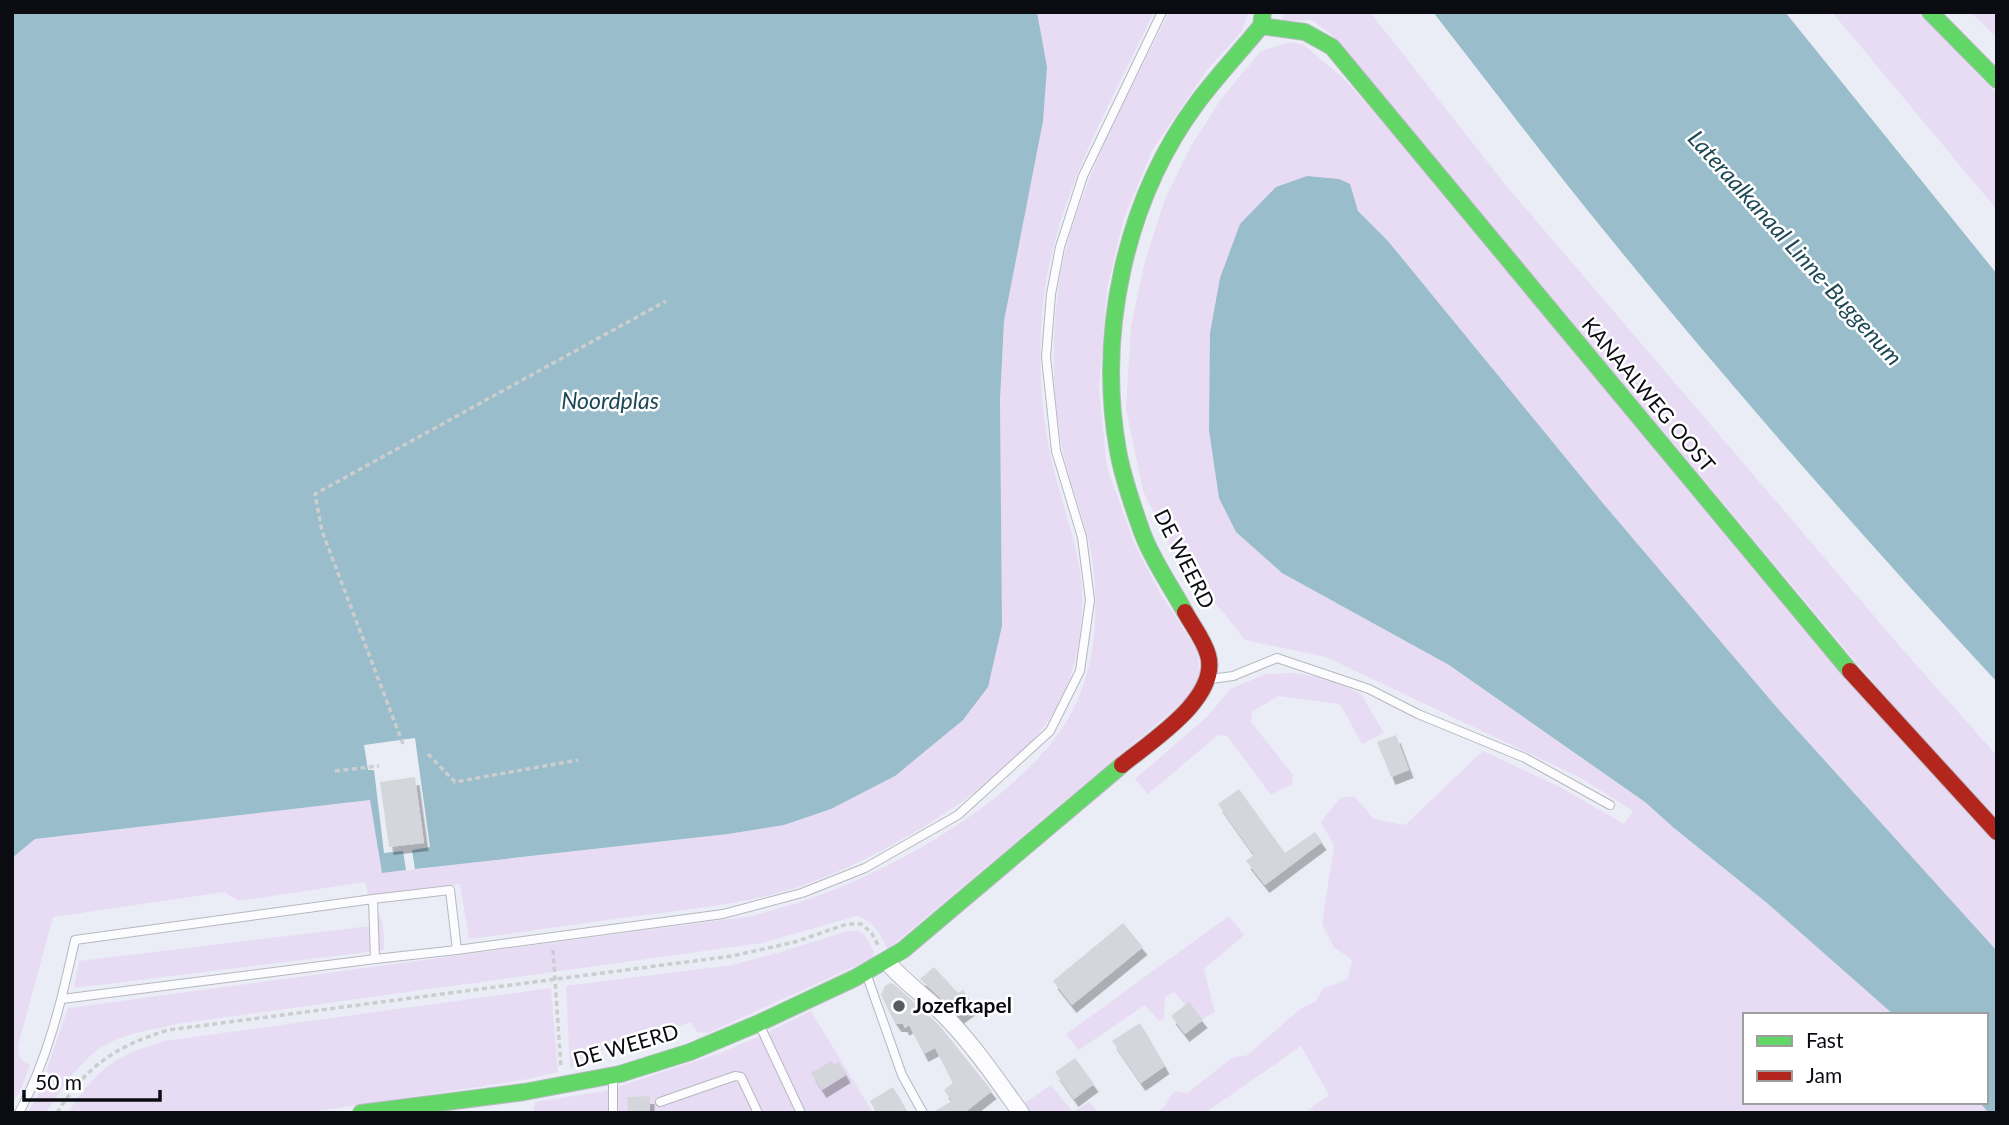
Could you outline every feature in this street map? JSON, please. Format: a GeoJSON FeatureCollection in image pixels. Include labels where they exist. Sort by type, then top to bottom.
{"type":"FeatureCollection","features":[{"type":"Feature","properties":{"kind":"street"},"geometry":{"type":"LineString","coordinates":[[1930,12],[1997,80]]}},
{"type":"Feature","properties":{"kind":"street","name":"DE WEERD"},"geometry":{"type":"LineString","coordinates":[[361,1113],[453,1106],[613,1075],[658,1063],[758,1023],[866,973],[887,962],[1188,710],[1203,693],[1208,679],[1208,654],[1143,535],[1118,452],[1110,368],[1120,280],[1141,206],[1167,151],[1196,104],[1262,19]]}},
{"type":"Feature","properties":{"kind":"street","name":"KANAALWEG OOST"},"geometry":{"type":"LineString","coordinates":[[1262,19],[1305,32],[1332,47],[1858,680],[1997,832]]}},
{"type":"Feature","properties":{"kind":"street"},"geometry":{"type":"LineString","coordinates":[[887,962],[898,976],[946,1017],[984,1061],[1020,1113]]}},
{"type":"Feature","properties":{"kind":"lane"},"geometry":{"type":"LineString","coordinates":[[62,999],[723,914],[802,893],[866,868],[958,815],[1051,731],[1080,671],[1090,600],[1082,537],[1056,451],[1046,357],[1051,294],[1060,247],[1083,176],[1162,12]]}},
{"type":"Feature","properties":{"kind":"lane"},"geometry":{"type":"LineString","coordinates":[[1208,679],[1233,676],[1277,658],[1369,689],[1418,714],[1525,758],[1610,805]]}},
{"type":"Feature","properties":{"kind":"lane"},"geometry":{"type":"LineString","coordinates":[[19,1113],[40,1068],[62,999],[75,940],[450,890],[457,950]]}},
{"type":"Feature","properties":{"kind":"lane"},"geometry":{"type":"LineString","coordinates":[[373,899],[375,959]]}},
{"type":"Feature","properties":{"kind":"lane"},"geometry":{"type":"LineString","coordinates":[[866,973],[902,1075],[923,1113]]}},
{"type":"Feature","properties":{"kind":"lane"},"geometry":{"type":"LineString","coordinates":[[758,1023],[801,1113]]}},
{"type":"Feature","properties":{"kind":"lane"},"geometry":{"type":"LineString","coordinates":[[613,1075],[613,1113]]}},
{"type":"Feature","properties":{"kind":"lane"},"geometry":{"type":"LineString","coordinates":[[660,1102],[735,1076],[741,1077],[758,1113]]}},
{"type":"Feature","properties":{"kind":"path"},"geometry":{"type":"LineString","coordinates":[[404,744],[322,531],[315,494],[666,301]]}},
{"type":"Feature","properties":{"kind":"path"},"geometry":{"type":"LineString","coordinates":[[428,754],[455,782],[578,760]]}},
{"type":"Feature","properties":{"kind":"path"},"geometry":{"type":"LineString","coordinates":[[335,771],[379,766]]}},
{"type":"Feature","properties":{"kind":"path"},"geometry":{"type":"LineString","coordinates":[[57,1113],[85,1074],[108,1055],[137,1040],[168,1030],[732,956],[795,942],[847,924],[861,924],[871,932],[887,962]]}},
{"type":"Feature","properties":{"kind":"path"},"geometry":{"type":"LineString","coordinates":[[553,937],[562,1085]]}},
{"type":"Feature","properties":{"kind":"shaded area"},"geometry":{"type":"Polygon","coordinates":[[[1037,12],[1154,12],[1073,185],[1051,257],[1044,295],[1040,363],[1043,408],[1050,452],[1079,564],[1082,610],[1077,654],[1068,683],[1056,709],[1036,737],[978,790],[907,837],[804,885],[749,900],[469,939],[460,884],[368,895],[365,882],[239,901],[224,892],[53,917],[18,1046],[20,1058],[30,1065],[19,1094],[12,1102],[12,858],[35,839],[371,800],[382,873],[728,834],[784,825],[831,809],[895,776],[1002,627],[1000,400],[1004,321],[1047,67],[1037,12]]]}},
{"type":"Feature","properties":{"kind":"shaded area"},"geometry":{"type":"Polygon","coordinates":[[[1169,12],[1249,12],[1242,31],[1207,70],[1153,149],[1124,218],[1107,289],[1099,387],[1107,467],[1134,543],[1160,593],[1197,650],[1200,673],[1190,696],[888,949],[873,925],[857,916],[762,943],[177,1024],[128,1035],[102,1047],[75,1072],[46,1113],[27,1113],[37,1098],[68,1008],[752,916],[812,898],[881,869],[953,828],[1018,778],[1045,751],[1076,703],[1090,663],[1095,621],[1092,558],[1065,461],[1054,380],[1057,299],[1063,262],[1073,225],[1101,152],[1169,12]]]}},
{"type":"Feature","properties":{"kind":"shaded area"},"geometry":{"type":"Polygon","coordinates":[[[1283,12],[1370,12],[1504,183],[1997,756],[1997,824],[1948,772],[1333,36],[1312,20],[1283,21],[1283,12]]]}},
{"type":"Feature","properties":{"kind":"shaded area"},"geometry":{"type":"Polygon","coordinates":[[[1832,12],[1918,12],[1997,94],[1997,210],[1832,12]]]}},
{"type":"Feature","properties":{"kind":"shaded area"},"geometry":{"type":"Polygon","coordinates":[[[1972,12],[1997,12],[1997,38],[1971,13],[1972,12]]]}},
{"type":"Feature","properties":{"kind":"shaded area"},"geometry":{"type":"Polygon","coordinates":[[[1290,42],[1304,45],[1343,78],[1997,842],[1997,951],[1779,710],[1601,501],[1388,241],[1358,211],[1350,185],[1236,532],[1282,573],[1449,665],[1645,802],[1767,903],[1892,1013],[1743,1013],[1743,1104],[1981,1104],[1989,1113],[1304,1113],[1329,1095],[1301,1046],[1205,1113],[1155,1113],[1165,1106],[1174,1091],[1187,1093],[1232,1058],[1248,1055],[1300,1009],[1316,1001],[1323,989],[1348,979],[1352,960],[1334,947],[1322,924],[1334,845],[1321,822],[1340,798],[1354,796],[1374,819],[1405,825],[1483,751],[1560,787],[1624,824],[1633,811],[1581,778],[1326,657],[1245,640],[1224,613],[1182,569],[1143,491],[1126,409],[1131,326],[1145,261],[1165,199],[1191,146],[1221,99],[1261,51],[1290,42]]]}},
{"type":"Feature","properties":{"kind":"shaded area"},"geometry":{"type":"Polygon","coordinates":[[[1296,673],[1329,679],[1361,694],[1384,733],[1362,744],[1340,704],[1278,696],[1252,712],[1251,722],[1293,775],[1292,784],[1271,795],[1227,736],[1218,735],[1148,794],[1135,779],[1208,716],[1230,689],[1266,674],[1296,673]]]}},
{"type":"Feature","properties":{"kind":"shaded area"},"geometry":{"type":"Polygon","coordinates":[[[371,907],[381,921],[384,950],[74,988],[79,961],[370,926],[371,907]]]}},
{"type":"Feature","properties":{"kind":"shaded area"},"geometry":{"type":"Polygon","coordinates":[[[1229,916],[1244,935],[1204,969],[1215,1012],[1199,1021],[1174,992],[1165,997],[1164,1019],[1159,1021],[1145,1005],[1079,1050],[1066,1034],[1229,916]]]}},
{"type":"Feature","properties":{"kind":"shaded area"},"geometry":{"type":"Polygon","coordinates":[[[858,930],[865,935],[874,952],[873,958],[708,1033],[697,1032],[691,1022],[588,1055],[570,1069],[566,986],[732,965],[858,930]]]}},
{"type":"Feature","properties":{"kind":"shaded area"},"geometry":{"type":"Polygon","coordinates":[[[551,988],[558,1072],[529,1079],[305,1113],[68,1113],[98,1074],[114,1062],[164,1041],[551,988]]]}},
{"type":"Feature","properties":{"kind":"shaded area"},"geometry":{"type":"Polygon","coordinates":[[[811,1011],[873,1113],[533,1113],[535,1102],[605,1091],[720,1053],[811,1011]]]}},
{"type":"Feature","properties":{"kind":"shaded area"},"geometry":{"type":"Polygon","coordinates":[[[1051,1085],[1073,1112],[1089,1102],[1099,1113],[1030,1113],[1023,1104],[1051,1085]]]}},
{"type":"Feature","properties":{"kind":"water","name":"Noordplas"},"geometry":{"type":"Polygon","coordinates":[[[12,12],[1037,12],[1047,67],[1043,121],[1004,321],[1000,400],[1002,626],[988,687],[963,720],[895,776],[831,809],[784,825],[728,834],[415,869],[412,850],[430,847],[415,738],[364,745],[368,770],[374,770],[384,853],[403,851],[406,870],[382,873],[370,800],[35,839],[12,858],[12,12]]]}},
{"type":"Feature","properties":{"kind":"water","name":"Lateraalkanaal Linne-Buggenum"},"geometry":{"type":"Polygon","coordinates":[[[1433,12],[1785,12],[1997,274],[1997,682],[1848,518],[1704,351],[1587,210],[1433,12]]]}},
{"type":"Feature","properties":{"kind":"water"},"geometry":{"type":"Polygon","coordinates":[[[1307,176],[1339,179],[1350,184],[1358,211],[1388,241],[1601,501],[1779,710],[1997,951],[1997,1113],[1989,1113],[1981,1104],[1988,1104],[1988,1013],[1892,1013],[1767,903],[1645,802],[1449,665],[1282,573],[1236,532],[1219,498],[1209,430],[1210,333],[1220,278],[1240,224],[1276,187],[1307,176]]]}},
{"type":"Feature","properties":{"kind":"building"},"geometry":{"type":"Polygon","coordinates":[[[1396,735],[1409,770],[1391,777],[1377,742],[1396,735]]]}},
{"type":"Feature","properties":{"kind":"building"},"geometry":{"type":"Polygon","coordinates":[[[415,777],[424,843],[389,847],[380,782],[415,777]]]}},
{"type":"Feature","properties":{"kind":"building"},"geometry":{"type":"Polygon","coordinates":[[[1239,789],[1285,853],[1315,832],[1322,842],[1265,885],[1246,861],[1254,855],[1218,804],[1239,789]]]}},
{"type":"Feature","properties":{"kind":"building"},"geometry":{"type":"Polygon","coordinates":[[[1123,923],[1143,947],[1072,1005],[1053,981],[1123,923]]]}},
{"type":"Feature","properties":{"kind":"building"},"geometry":{"type":"Polygon","coordinates":[[[934,967],[958,993],[963,990],[974,1005],[959,1016],[920,979],[934,967]]]}},
{"type":"Feature","properties":{"kind":"building"},"geometry":{"type":"Polygon","coordinates":[[[890,983],[939,1025],[992,1091],[964,1113],[931,1113],[952,1101],[944,1090],[953,1083],[935,1048],[924,1054],[909,1025],[905,1028],[903,1024],[897,1024],[892,1017],[881,995],[885,986],[890,983]]]}},
{"type":"Feature","properties":{"kind":"building"},"geometry":{"type":"Polygon","coordinates":[[[1189,1002],[1203,1020],[1185,1034],[1171,1016],[1189,1002]]]}},
{"type":"Feature","properties":{"kind":"building"},"geometry":{"type":"Polygon","coordinates":[[[1140,1023],[1165,1066],[1141,1083],[1112,1041],[1140,1023]]]}},
{"type":"Feature","properties":{"kind":"building"},"geometry":{"type":"Polygon","coordinates":[[[1075,1058],[1094,1084],[1074,1099],[1055,1072],[1075,1058]]]}},
{"type":"Feature","properties":{"kind":"building"},"geometry":{"type":"Polygon","coordinates":[[[831,1061],[834,1065],[839,1062],[846,1075],[822,1090],[811,1073],[831,1061]]]}},
{"type":"Feature","properties":{"kind":"building"},"geometry":{"type":"Polygon","coordinates":[[[893,1087],[908,1113],[876,1113],[870,1101],[893,1087]]]}},
{"type":"Feature","properties":{"kind":"building"},"geometry":{"type":"Polygon","coordinates":[[[650,1096],[650,1113],[628,1113],[627,1097],[650,1096]]]}},
{"type":"Feature","properties":{"kind":"traffic: fast"},"geometry":{"type":"LineString","coordinates":[[1185,612],[1146,542],[1120,461],[1112,406],[1111,360],[1115,315],[1123,269],[1151,182],[1172,141],[1197,103],[1261,26],[1263,12]]}},
{"type":"Feature","properties":{"kind":"traffic: fast"},"geometry":{"type":"LineString","coordinates":[[1930,12],[1997,80]]}},
{"type":"Feature","properties":{"kind":"traffic: fast"},"geometry":{"type":"LineString","coordinates":[[1261,26],[1305,32],[1332,47],[1850,671]]}},
{"type":"Feature","properties":{"kind":"traffic: fast"},"geometry":{"type":"LineString","coordinates":[[361,1113],[524,1092],[620,1074],[690,1052],[759,1023],[855,978],[903,950],[1122,765]]}},
{"type":"Feature","properties":{"kind":"traffic: jam"},"geometry":{"type":"LineString","coordinates":[[1122,765],[1180,717],[1204,687],[1209,671],[1208,655],[1185,612]]}},
{"type":"Feature","properties":{"kind":"traffic: jam"},"geometry":{"type":"LineString","coordinates":[[1850,671],[1997,832]]}},
{"type":"Feature","properties":{"kind":"place","name":"Jozefkapel"},"geometry":{"type":"Point","coordinates":[899,1006]}}]}
